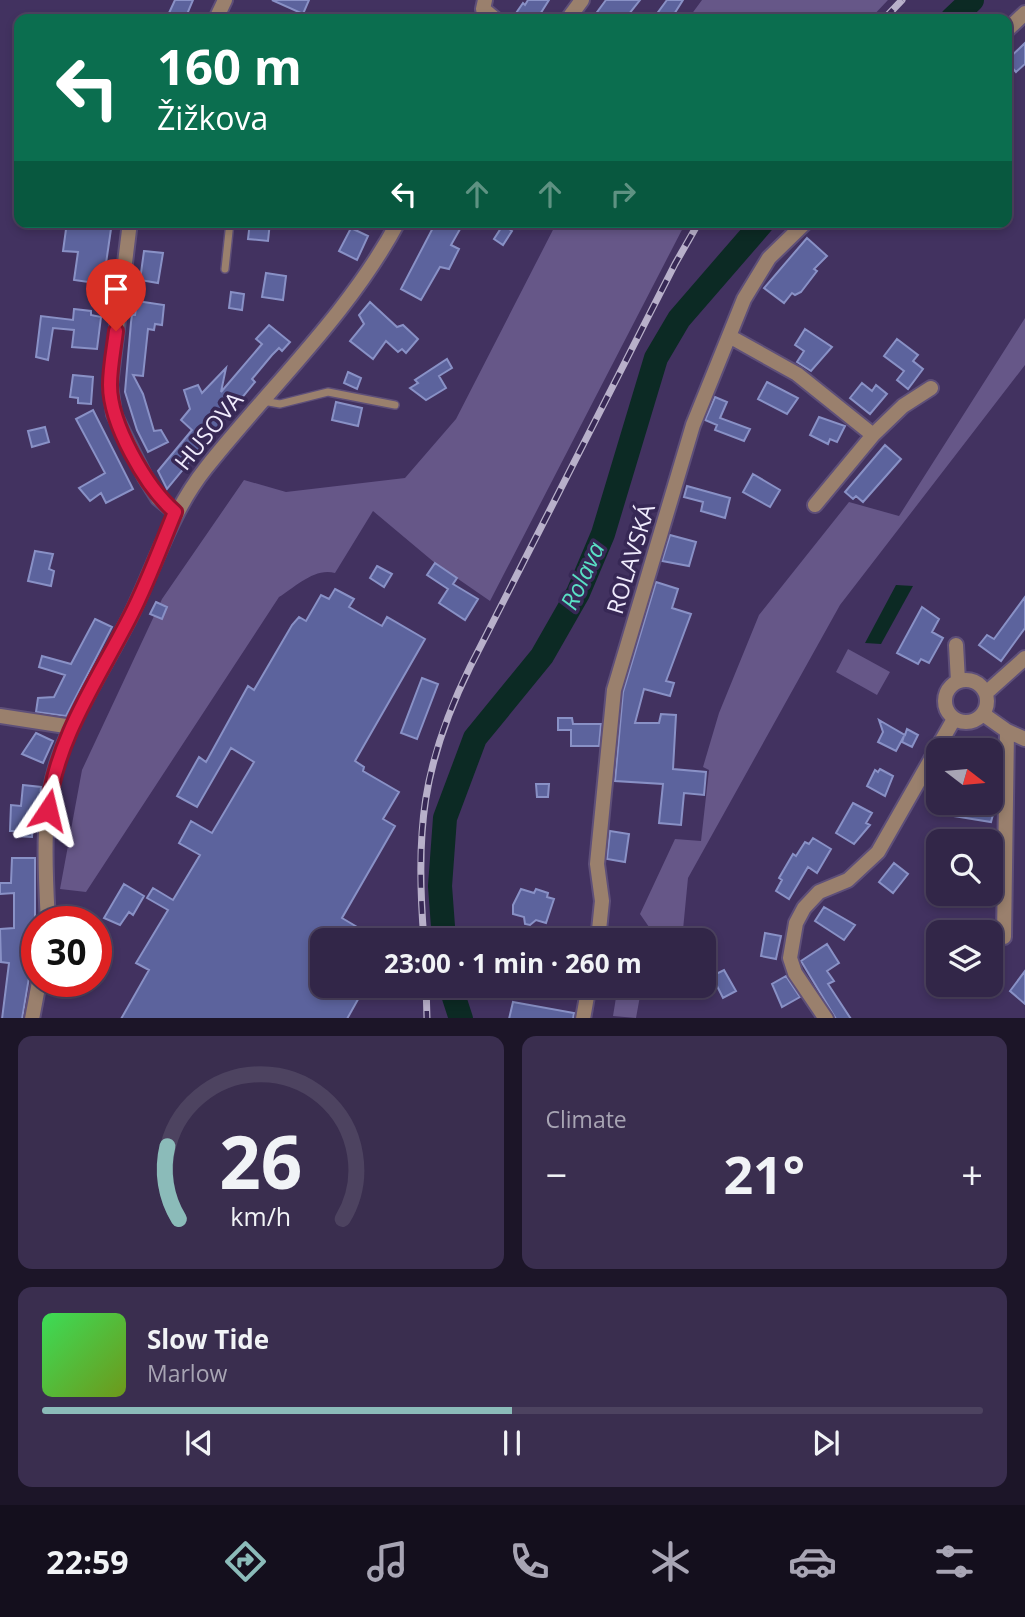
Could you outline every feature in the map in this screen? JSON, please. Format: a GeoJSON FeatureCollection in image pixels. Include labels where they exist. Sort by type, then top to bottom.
{"type":"FeatureCollection","features":[{"type":"Feature","properties":{"kind":"street"},"geometry":{"type":"LineString","coordinates":[[1012,25],[1025,13]]}},
{"type":"Feature","properties":{"kind":"street"},"geometry":{"type":"LineString","coordinates":[[129,228],[110,385],[114,414],[158,498],[175,512]]}},
{"type":"Feature","properties":{"kind":"street","name":"HUSOVA"},"geometry":{"type":"LineString","coordinates":[[47,906],[44,849],[49,802],[60,756],[72,727],[132,612],[175,512],[205,469],[368,275],[395,228]]}},
{"type":"Feature","properties":{"kind":"street","name":"ROLAVSKÁ"},"geometry":{"type":"LineString","coordinates":[[599,928],[602,901],[597,864],[614,690],[693,425],[744,299],[769,258],[800,228]]}},
{"type":"Feature","properties":{"kind":"street"},"geometry":{"type":"LineString","coordinates":[[729,336],[797,374],[873,435]]}},
{"type":"Feature","properties":{"kind":"street"},"geometry":{"type":"LineString","coordinates":[[815,505],[873,435],[903,406],[931,388]]}},
{"type":"Feature","properties":{"kind":"street"},"geometry":{"type":"LineString","coordinates":[[956,645],[958,681]]}},
{"type":"Feature","properties":{"kind":"street"},"geometry":{"type":"LineString","coordinates":[[986,693],[1025,658]]}},
{"type":"Feature","properties":{"kind":"street"},"geometry":{"type":"LineString","coordinates":[[958,681],[975,681],[986,693],[988,704],[983,714],[970,722],[954,719],[945,706],[951,685],[958,681]]}},
{"type":"Feature","properties":{"kind":"street"},"geometry":{"type":"LineString","coordinates":[[983,714],[1007,731],[1025,739]]}},
{"type":"Feature","properties":{"kind":"street"},"geometry":{"type":"LineString","coordinates":[[0,716],[72,727]]}},
{"type":"Feature","properties":{"kind":"street"},"geometry":{"type":"LineString","coordinates":[[826,1018],[795,973],[790,958],[796,923],[804,908],[819,892],[848,880],[878,852],[954,719]]}},
{"type":"Feature","properties":{"kind":"street"},"geometry":{"type":"LineString","coordinates":[[1004,937],[1007,731]]}},
{"type":"Feature","properties":{"kind":"street"},"geometry":{"type":"LineString","coordinates":[[32,1018],[36,997]]}},
{"type":"Feature","properties":{"kind":"street"},"geometry":{"type":"LineString","coordinates":[[583,1018],[587,998]]}},
{"type":"Feature","properties":{"kind":"lane"},"geometry":{"type":"LineString","coordinates":[[225,268],[229,228]]}},
{"type":"Feature","properties":{"kind":"lane"},"geometry":{"type":"LineString","coordinates":[[262,401],[280,404],[328,392],[395,405]]}},
{"type":"Feature","properties":{"kind":"shaded area"},"geometry":{"type":"Polygon","coordinates":[[[702,0],[888,0],[875,14],[692,14],[702,0]]]}},
{"type":"Feature","properties":{"kind":"shaded area"},"geometry":{"type":"Polygon","coordinates":[[[554,228],[683,228],[490,601],[435,563],[373,511],[335,573],[313,575],[279,597],[86,892],[60,889],[82,770],[162,599],[244,480],[286,492],[405,478],[456,419],[554,228]]]}},
{"type":"Feature","properties":{"kind":"shaded area"},"geometry":{"type":"Polygon","coordinates":[[[1025,318],[1025,365],[840,605],[688,878],[683,928],[650,928],[640,914],[675,839],[701,841],[709,770],[703,767],[719,713],[759,615],[849,502],[899,516],[1025,318]]]}},
{"type":"Feature","properties":{"kind":"shaded area"},"geometry":{"type":"Polygon","coordinates":[[[896,585],[913,586],[881,644],[865,643],[896,585]]]}},
{"type":"Feature","properties":{"kind":"shaded area"},"geometry":{"type":"Polygon","coordinates":[[[848,649],[890,672],[877,695],[836,672],[848,649]]]}},
{"type":"Feature","properties":{"kind":"shaded area"},"geometry":{"type":"Polygon","coordinates":[[[616,998],[640,998],[636,1018],[613,1016],[616,998]]]}},
{"type":"Feature","properties":{"kind":"building"},"geometry":{"type":"Polygon","coordinates":[[[175,0],[193,0],[187,14],[169,13],[175,0]]]}},
{"type":"Feature","properties":{"kind":"building"},"geometry":{"type":"Polygon","coordinates":[[[272,0],[309,0],[303,14],[272,0]]]}},
{"type":"Feature","properties":{"kind":"building"},"geometry":{"type":"Polygon","coordinates":[[[528,0],[549,0],[540,14],[515,14],[523,3],[525,5],[528,0]]]}},
{"type":"Feature","properties":{"kind":"building"},"geometry":{"type":"Polygon","coordinates":[[[606,0],[640,0],[629,14],[596,14],[606,0]]]}},
{"type":"Feature","properties":{"kind":"building"},"geometry":{"type":"Polygon","coordinates":[[[667,0],[683,0],[674,14],[657,14],[667,0]]]}},
{"type":"Feature","properties":{"kind":"building"},"geometry":{"type":"Polygon","coordinates":[[[1025,43],[1025,64],[1016,72],[1012,68],[1012,55],[1025,43]]]}},
{"type":"Feature","properties":{"kind":"building"},"geometry":{"type":"Polygon","coordinates":[[[66,228],[111,229],[103,284],[74,280],[78,252],[63,251],[66,228]]]}},
{"type":"Feature","properties":{"kind":"building"},"geometry":{"type":"Polygon","coordinates":[[[249,228],[269,228],[268,241],[248,239],[249,228]]]}},
{"type":"Feature","properties":{"kind":"building"},"geometry":{"type":"Polygon","coordinates":[[[351,228],[368,236],[357,260],[339,251],[351,228]]]}},
{"type":"Feature","properties":{"kind":"building"},"geometry":{"type":"Polygon","coordinates":[[[433,228],[461,228],[451,245],[459,249],[449,269],[440,267],[421,300],[401,289],[433,228]]]}},
{"type":"Feature","properties":{"kind":"building"},"geometry":{"type":"Polygon","coordinates":[[[501,228],[512,231],[503,245],[494,239],[501,228]]]}},
{"type":"Feature","properties":{"kind":"building"},"geometry":{"type":"Polygon","coordinates":[[[807,238],[827,256],[814,269],[817,271],[801,292],[795,295],[792,293],[784,303],[764,288],[807,238]]]}},
{"type":"Feature","properties":{"kind":"building"},"geometry":{"type":"Polygon","coordinates":[[[144,251],[163,253],[158,283],[140,280],[144,251]]]}},
{"type":"Feature","properties":{"kind":"building"},"geometry":{"type":"Polygon","coordinates":[[[266,273],[286,276],[283,300],[262,297],[266,273]]]}},
{"type":"Feature","properties":{"kind":"building"},"geometry":{"type":"Polygon","coordinates":[[[231,292],[244,294],[242,310],[229,308],[231,292]]]}},
{"type":"Feature","properties":{"kind":"building"},"geometry":{"type":"Polygon","coordinates":[[[137,301],[164,305],[162,325],[155,324],[154,330],[148,329],[143,376],[133,375],[143,394],[154,431],[161,430],[168,442],[148,452],[137,430],[125,392],[131,322],[137,301]]]}},
{"type":"Feature","properties":{"kind":"building"},"geometry":{"type":"Polygon","coordinates":[[[370,302],[397,327],[403,325],[418,339],[406,353],[402,349],[398,352],[386,341],[373,359],[350,341],[364,324],[359,315],[370,302]]]}},
{"type":"Feature","properties":{"kind":"building"},"geometry":{"type":"Polygon","coordinates":[[[74,309],[91,311],[91,315],[101,317],[97,349],[72,347],[74,330],[53,328],[48,360],[36,357],[41,316],[73,320],[74,309]]]}},
{"type":"Feature","properties":{"kind":"building"},"geometry":{"type":"Polygon","coordinates":[[[269,325],[290,342],[282,351],[279,348],[272,355],[252,379],[255,382],[167,489],[158,471],[192,430],[181,420],[190,409],[184,390],[198,385],[202,393],[226,368],[221,392],[262,344],[256,339],[269,325]]]}},
{"type":"Feature","properties":{"kind":"building"},"geometry":{"type":"Polygon","coordinates":[[[805,329],[832,347],[811,371],[797,362],[804,351],[795,345],[805,329]]]}},
{"type":"Feature","properties":{"kind":"building"},"geometry":{"type":"Polygon","coordinates":[[[897,339],[918,355],[913,361],[923,369],[908,389],[897,380],[904,371],[884,356],[897,339]]]}},
{"type":"Feature","properties":{"kind":"building"},"geometry":{"type":"Polygon","coordinates":[[[447,359],[452,368],[439,376],[446,388],[426,400],[410,388],[418,383],[415,380],[447,359]]]}},
{"type":"Feature","properties":{"kind":"building"},"geometry":{"type":"Polygon","coordinates":[[[348,372],[361,378],[357,389],[344,383],[348,372]]]}},
{"type":"Feature","properties":{"kind":"building"},"geometry":{"type":"Polygon","coordinates":[[[73,375],[93,377],[91,404],[78,403],[78,398],[70,397],[73,375]]]}},
{"type":"Feature","properties":{"kind":"building"},"geometry":{"type":"Polygon","coordinates":[[[767,382],[798,398],[787,414],[758,399],[767,382]]]}},
{"type":"Feature","properties":{"kind":"building"},"geometry":{"type":"Polygon","coordinates":[[[862,383],[872,391],[876,385],[887,394],[870,414],[850,398],[862,383]]]}},
{"type":"Feature","properties":{"kind":"building"},"geometry":{"type":"Polygon","coordinates":[[[715,397],[727,402],[720,418],[750,429],[744,441],[715,430],[717,425],[705,420],[715,397]]]}},
{"type":"Feature","properties":{"kind":"building"},"geometry":{"type":"Polygon","coordinates":[[[336,402],[362,408],[358,426],[332,420],[336,402]]]}},
{"type":"Feature","properties":{"kind":"building"},"geometry":{"type":"Polygon","coordinates":[[[93,410],[133,489],[106,503],[101,493],[90,501],[79,488],[105,473],[76,419],[93,410]]]}},
{"type":"Feature","properties":{"kind":"building"},"geometry":{"type":"Polygon","coordinates":[[[819,417],[845,426],[837,442],[830,439],[828,444],[810,435],[819,417]]]}},
{"type":"Feature","properties":{"kind":"building"},"geometry":{"type":"Polygon","coordinates":[[[45,427],[49,442],[32,447],[28,431],[45,427]]]}},
{"type":"Feature","properties":{"kind":"building"},"geometry":{"type":"Polygon","coordinates":[[[885,445],[901,459],[863,502],[856,496],[853,499],[845,492],[885,445]]]}},
{"type":"Feature","properties":{"kind":"building"},"geometry":{"type":"Polygon","coordinates":[[[753,474],[780,490],[770,507],[743,492],[753,474]]]}},
{"type":"Feature","properties":{"kind":"building"},"geometry":{"type":"Polygon","coordinates":[[[687,486],[730,498],[725,518],[701,511],[703,502],[684,497],[687,486]]]}},
{"type":"Feature","properties":{"kind":"building"},"geometry":{"type":"Polygon","coordinates":[[[670,535],[696,542],[689,566],[662,561],[670,535]]]}},
{"type":"Feature","properties":{"kind":"building"},"geometry":{"type":"Polygon","coordinates":[[[35,551],[53,554],[49,569],[54,571],[51,586],[28,581],[35,551]]]}},
{"type":"Feature","properties":{"kind":"building"},"geometry":{"type":"Polygon","coordinates":[[[435,563],[457,578],[453,584],[478,599],[465,620],[439,603],[448,589],[427,575],[435,563]]]}},
{"type":"Feature","properties":{"kind":"building"},"geometry":{"type":"Polygon","coordinates":[[[377,566],[392,574],[384,587],[370,578],[377,566]]]}},
{"type":"Feature","properties":{"kind":"building"},"geometry":{"type":"Polygon","coordinates":[[[656,582],[678,589],[672,608],[691,614],[666,681],[674,683],[670,696],[644,689],[635,723],[659,723],[661,714],[676,715],[673,769],[706,772],[704,795],[684,793],[681,825],[659,823],[663,784],[615,781],[623,692],[656,582]]]}},
{"type":"Feature","properties":{"kind":"building"},"geometry":{"type":"Polygon","coordinates":[[[335,589],[354,599],[349,607],[382,626],[387,617],[425,639],[355,761],[364,767],[363,771],[399,792],[383,819],[395,826],[342,918],[359,928],[310,928],[310,998],[359,998],[348,1018],[122,1018],[149,970],[136,963],[168,910],[147,898],[153,888],[173,900],[200,855],[179,843],[191,821],[212,833],[254,762],[231,748],[197,807],[177,796],[199,757],[206,762],[248,686],[254,690],[292,625],[299,617],[306,621],[321,595],[329,599],[335,589]]]}},
{"type":"Feature","properties":{"kind":"building"},"geometry":{"type":"Polygon","coordinates":[[[1025,597],[1025,628],[1001,661],[979,645],[987,635],[994,639],[1025,597]]]}},
{"type":"Feature","properties":{"kind":"building"},"geometry":{"type":"Polygon","coordinates":[[[156,602],[167,607],[162,619],[150,614],[156,602]]]}},
{"type":"Feature","properties":{"kind":"building"},"geometry":{"type":"Polygon","coordinates":[[[922,607],[939,619],[932,632],[943,638],[929,663],[921,659],[918,664],[897,653],[922,607]]]}},
{"type":"Feature","properties":{"kind":"building"},"geometry":{"type":"Polygon","coordinates":[[[95,619],[112,627],[66,716],[36,712],[38,698],[54,697],[65,675],[39,667],[42,656],[71,664],[95,619]]]}},
{"type":"Feature","properties":{"kind":"building"},"geometry":{"type":"Polygon","coordinates":[[[422,678],[438,684],[417,739],[401,733],[422,678]]]}},
{"type":"Feature","properties":{"kind":"building"},"geometry":{"type":"Polygon","coordinates":[[[558,718],[572,718],[573,724],[601,724],[599,746],[571,746],[571,730],[558,730],[558,718]]]}},
{"type":"Feature","properties":{"kind":"building"},"geometry":{"type":"Polygon","coordinates":[[[879,720],[905,735],[907,729],[918,735],[912,747],[902,742],[904,736],[896,751],[878,742],[883,732],[879,720]]]}},
{"type":"Feature","properties":{"kind":"building"},"geometry":{"type":"Polygon","coordinates":[[[36,733],[53,741],[43,763],[22,754],[36,733]]]}},
{"type":"Feature","properties":{"kind":"building"},"geometry":{"type":"Polygon","coordinates":[[[880,769],[893,776],[885,796],[867,786],[875,770],[878,772],[880,769]]]}},
{"type":"Feature","properties":{"kind":"building"},"geometry":{"type":"Polygon","coordinates":[[[536,784],[549,784],[548,797],[537,797],[536,784]]]}},
{"type":"Feature","properties":{"kind":"building"},"geometry":{"type":"Polygon","coordinates":[[[23,785],[41,787],[39,807],[34,807],[32,837],[15,836],[16,831],[10,831],[11,805],[21,806],[23,785]]]}},
{"type":"Feature","properties":{"kind":"building"},"geometry":{"type":"Polygon","coordinates":[[[853,803],[872,813],[866,823],[870,825],[854,844],[836,833],[853,803]]]}},
{"type":"Feature","properties":{"kind":"building"},"geometry":{"type":"Polygon","coordinates":[[[953,816],[993,816],[991,822],[953,816]]]}},
{"type":"Feature","properties":{"kind":"building"},"geometry":{"type":"Polygon","coordinates":[[[610,831],[629,834],[625,862],[607,859],[610,831]]]}},
{"type":"Feature","properties":{"kind":"building"},"geometry":{"type":"Polygon","coordinates":[[[813,838],[831,849],[817,873],[808,867],[789,899],[776,891],[782,880],[779,878],[793,854],[796,856],[805,842],[809,844],[813,838]]]}},
{"type":"Feature","properties":{"kind":"building"},"geometry":{"type":"Polygon","coordinates":[[[12,858],[35,858],[35,906],[21,906],[21,997],[26,997],[22,1018],[2,1018],[9,963],[1,962],[0,929],[14,928],[14,893],[0,894],[0,883],[11,883],[12,858]]]}},
{"type":"Feature","properties":{"kind":"building"},"geometry":{"type":"Polygon","coordinates":[[[894,863],[908,874],[893,893],[879,882],[894,863]]]}},
{"type":"Feature","properties":{"kind":"building"},"geometry":{"type":"Polygon","coordinates":[[[124,884],[144,896],[133,915],[129,912],[120,925],[112,922],[111,906],[124,884]]]}},
{"type":"Feature","properties":{"kind":"building"},"geometry":{"type":"Polygon","coordinates":[[[521,889],[534,893],[536,889],[548,893],[547,897],[554,899],[546,923],[536,920],[530,925],[525,924],[524,917],[513,914],[513,905],[521,889]]]}},
{"type":"Feature","properties":{"kind":"building"},"geometry":{"type":"Polygon","coordinates":[[[824,907],[855,925],[844,940],[815,921],[824,907]]]}},
{"type":"Feature","properties":{"kind":"building"},"geometry":{"type":"Polygon","coordinates":[[[765,933],[781,936],[776,959],[761,956],[765,933]]]}},
{"type":"Feature","properties":{"kind":"building"},"geometry":{"type":"Polygon","coordinates":[[[827,944],[839,963],[827,971],[834,981],[828,984],[850,1018],[835,1018],[801,961],[827,944]]]}},
{"type":"Feature","properties":{"kind":"building"},"geometry":{"type":"Polygon","coordinates":[[[724,970],[736,991],[723,998],[716,984],[716,974],[724,970]]]}},
{"type":"Feature","properties":{"kind":"building"},"geometry":{"type":"Polygon","coordinates":[[[1025,971],[1025,1004],[1010,991],[1025,971]]]}},
{"type":"Feature","properties":{"kind":"building"},"geometry":{"type":"Polygon","coordinates":[[[786,976],[800,997],[782,1007],[772,984],[786,976]]]}},
{"type":"Feature","properties":{"kind":"building"},"geometry":{"type":"Polygon","coordinates":[[[513,1002],[574,1013],[573,1018],[509,1018],[513,1002]]]}},
{"type":"Feature","properties":{"kind":"waterway","name":"Rolava"},"geometry":{"type":"LineString","coordinates":[[957,14],[972,0]]}},
{"type":"Feature","properties":{"kind":"waterway","name":"Rolava"},"geometry":{"type":"LineString","coordinates":[[443,928],[440,886],[445,818],[475,738],[542,656],[578,593],[603,534],[656,358],[679,319],[758,228]]}},
{"type":"Feature","properties":{"kind":"waterway","name":"Rolava"},"geometry":{"type":"LineString","coordinates":[[454,998],[461,1018]]}},
{"type":"Feature","properties":{"kind":"railway"},"geometry":{"type":"LineString","coordinates":[[889,14],[902,0]]}},
{"type":"Feature","properties":{"kind":"railway"},"geometry":{"type":"LineString","coordinates":[[423,928],[421,866],[426,800],[441,736],[454,702],[696,228]]}},
{"type":"Feature","properties":{"kind":"railway"},"geometry":{"type":"LineString","coordinates":[[426,998],[427,1018]]}},
{"type":"Feature","properties":{"kind":"route"},"geometry":{"type":"LineString","coordinates":[[48,810],[65,742],[132,612],[175,512],[158,498],[114,414],[110,385],[116,331]]}}]}
